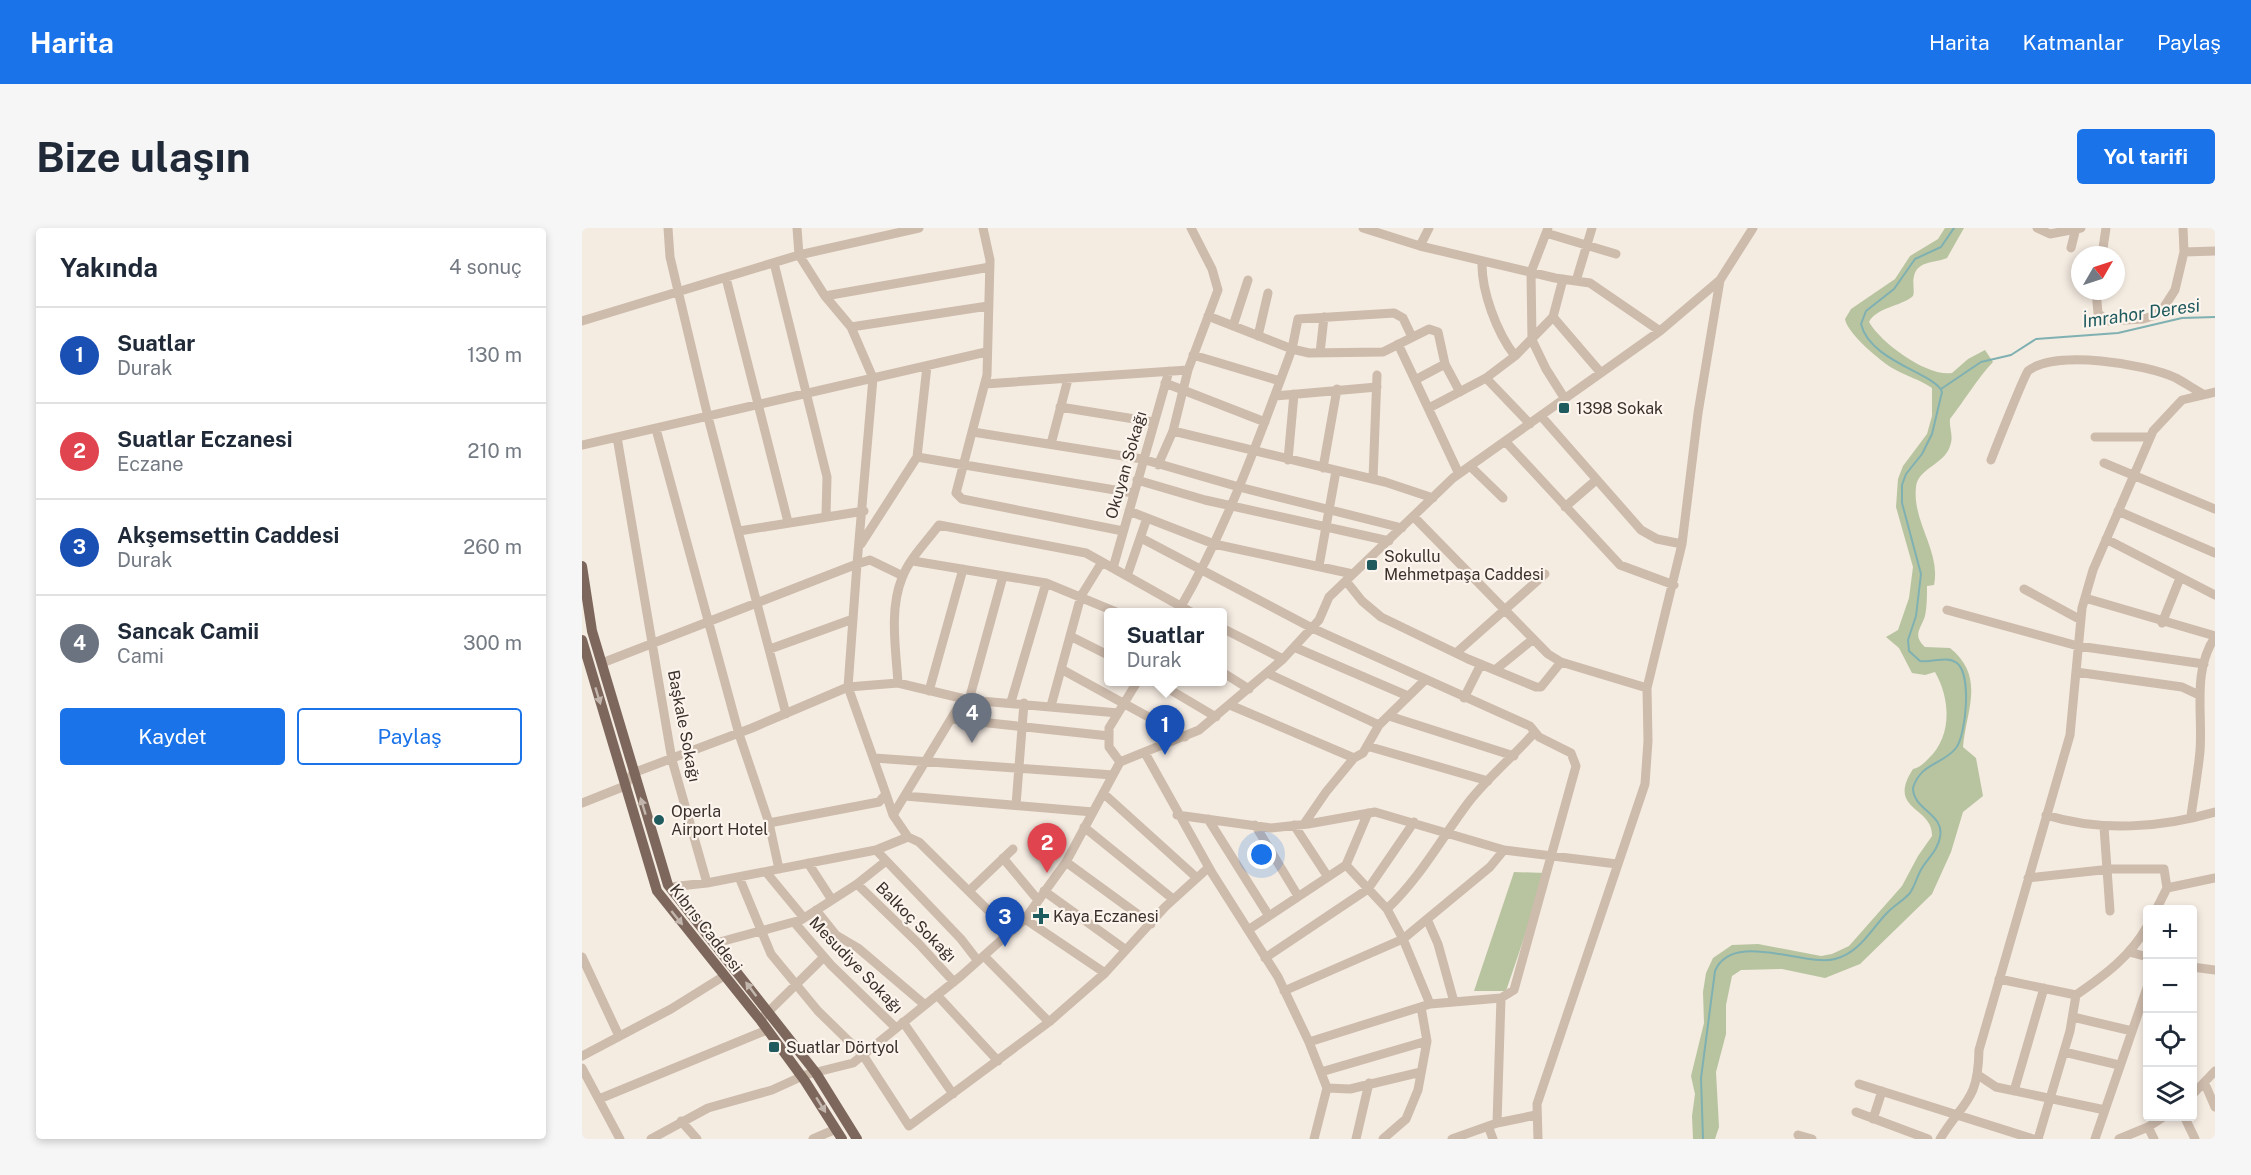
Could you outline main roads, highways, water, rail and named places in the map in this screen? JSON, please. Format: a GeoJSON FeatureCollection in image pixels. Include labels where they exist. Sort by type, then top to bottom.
{"type":"FeatureCollection","features":[{"type":"Feature","properties":{"kind":"main road"},"geometry":{"type":"LineString","coordinates":[[582,566],[589,618],[664,878],[816,1073],[857,1139]]}},
{"type":"Feature","properties":{"kind":"main road","name":"Kıbrıs Caddesi"},"geometry":{"type":"LineString","coordinates":[[582,640],[584,654],[657,891],[764,1025],[802,1077],[842,1139]]}},
{"type":"Feature","properties":{"kind":"waterway"},"geometry":{"type":"LineString","coordinates":[[1703,1139],[1701,1078],[1715,971],[1724,959],[1737,953],[1753,951],[1822,960],[1835,959],[1851,952],[1864,941],[1889,911],[1910,893],[1920,871],[1939,842],[1938,823],[1918,802],[1913,788],[1921,773],[1951,753],[1960,741],[1965,719],[1965,680],[1957,663],[1944,659],[1920,661],[1909,651],[1908,640],[1916,616],[1921,574],[1902,503],[1902,485],[1906,474],[1922,454],[1932,434],[1942,392],[1937,385],[1877,348],[1867,337],[1861,324],[1866,311],[1894,289],[1915,259],[1941,247],[1954,228]]}},
{"type":"Feature","properties":{"kind":"waterway","name":"İmrahor Deresi"},"geometry":{"type":"LineString","coordinates":[[1941,389],[1981,362],[2011,355],[2036,339],[2118,333],[2182,318],[2215,317]]}},
{"type":"Feature","properties":{"kind":"place","name":"1398 Sokak"},"geometry":{"type":"Point","coordinates":[1564,408]}},
{"type":"Feature","properties":{"kind":"place","name":"Sokullu Mehmetpaşa Caddesi"},"geometry":{"type":"Point","coordinates":[1372,565]}},
{"type":"Feature","properties":{"kind":"place","name":"Sancak Camii"},"geometry":{"type":"Point","coordinates":[972,743]}},
{"type":"Feature","properties":{"kind":"place","name":"Suatlar"},"geometry":{"type":"Point","coordinates":[1165,755]}},
{"type":"Feature","properties":{"kind":"place","name":"Operla Airport Hotel"},"geometry":{"type":"Point","coordinates":[659,820]}},
{"type":"Feature","properties":{"kind":"place","name":"Suatlar Eczanesi"},"geometry":{"type":"Point","coordinates":[1047,873]}},
{"type":"Feature","properties":{"kind":"place","name":"Kaya Eczanesi"},"geometry":{"type":"Point","coordinates":[1041,916]}},
{"type":"Feature","properties":{"kind":"place","name":"Akşemsettin Caddesi"},"geometry":{"type":"Point","coordinates":[1005,947]}},
{"type":"Feature","properties":{"kind":"place","name":"Suatlar Dörtyol"},"geometry":{"type":"Point","coordinates":[774,1047]}}]}
